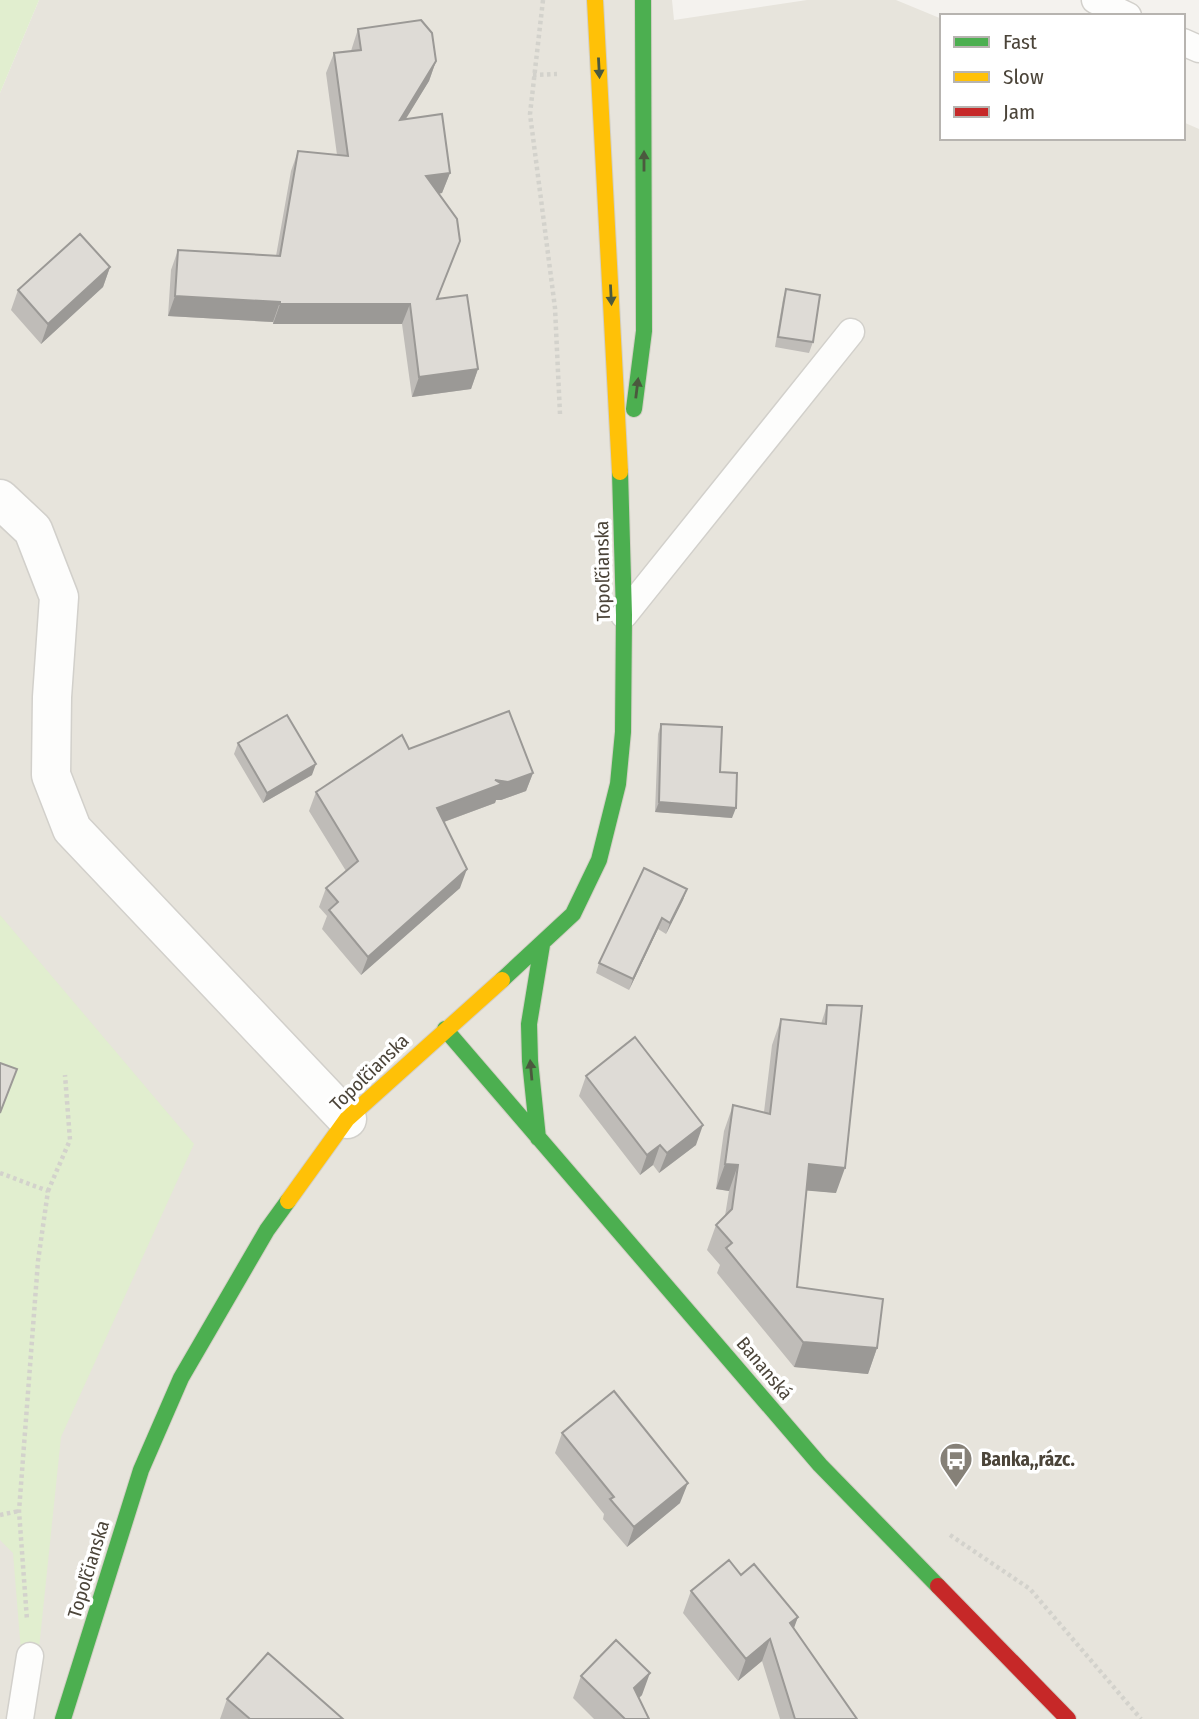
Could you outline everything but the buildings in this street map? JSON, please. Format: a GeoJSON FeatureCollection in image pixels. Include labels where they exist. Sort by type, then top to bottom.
{"type":"FeatureCollection","features":[{"type":"Feature","properties":{"kind":"main road","name":"Topoľčianska"},"geometry":{"type":"LineString","coordinates":[[63,1719],[141,1469],[181,1378],[267,1230],[348,1119],[573,914],[599,860],[618,784],[624,732],[624,615],[622,505],[596,0]]}},
{"type":"Feature","properties":{"kind":"main road","name":"Topoľčianska"},"geometry":{"type":"LineString","coordinates":[[622,505],[644,331],[643,0]]}},
{"type":"Feature","properties":{"kind":"main road"},"geometry":{"type":"LineString","coordinates":[[538,1138],[529,1024],[542,945]]}},
{"type":"Feature","properties":{"kind":"main road","name":"Bananská"},"geometry":{"type":"LineString","coordinates":[[445,1029],[820,1465],[1068,1719]]}},
{"type":"Feature","properties":{"kind":"street"},"geometry":{"type":"LineString","coordinates":[[0,499],[33,530],[60,597],[52,696],[51,775],[72,828],[348,1119]]}},
{"type":"Feature","properties":{"kind":"lane"},"geometry":{"type":"LineString","coordinates":[[1095,0],[1124,14]]}},
{"type":"Feature","properties":{"kind":"lane"},"geometry":{"type":"LineString","coordinates":[[624,615],[851,332]]}},
{"type":"Feature","properties":{"kind":"lane"},"geometry":{"type":"LineString","coordinates":[[20,1719],[30,1656]]}},
{"type":"Feature","properties":{"kind":"path"},"geometry":{"type":"LineString","coordinates":[[544,0],[530,114],[555,308],[559,414]]}},
{"type":"Feature","properties":{"kind":"path"},"geometry":{"type":"LineString","coordinates":[[30,1656],[19,1511],[38,1261],[48,1191],[71,1140],[65,1075]]}},
{"type":"Feature","properties":{"kind":"path"},"geometry":{"type":"LineString","coordinates":[[0,1173],[48,1191]]}},
{"type":"Feature","properties":{"kind":"path"},"geometry":{"type":"LineString","coordinates":[[0,1515],[19,1511]]}},
{"type":"Feature","properties":{"kind":"path"},"geometry":{"type":"LineString","coordinates":[[940,1528],[1030,1589],[1141,1719]]}},
{"type":"Feature","properties":{"kind":"shaded area"},"geometry":{"type":"Polygon","coordinates":[[[39,0],[672,0],[674,20],[807,0],[896,0],[940,18],[940,140],[1185,140],[1185,123],[1199,129],[1199,1719],[0,1719],[0,93],[39,0]]]}},
{"type":"Feature","properties":{"kind":"green space"},"geometry":{"type":"Polygon","coordinates":[[[0,0],[39,0],[0,93],[0,0]]]}},
{"type":"Feature","properties":{"kind":"green space"},"geometry":{"type":"Polygon","coordinates":[[[0,915],[194,1144],[61,1437],[38,1658],[21,1651],[13,1553],[0,1540],[0,915]]]}},
{"type":"Feature","properties":{"kind":"traffic: fast"},"geometry":{"type":"LineString","coordinates":[[634,409],[644,331],[643,0]]}},
{"type":"Feature","properties":{"kind":"traffic: fast"},"geometry":{"type":"LineString","coordinates":[[502,980],[573,914],[599,860],[618,784],[623,732],[624,615],[620,472]]}},
{"type":"Feature","properties":{"kind":"traffic: fast"},"geometry":{"type":"LineString","coordinates":[[538,1138],[529,1024],[542,945]]}},
{"type":"Feature","properties":{"kind":"traffic: fast"},"geometry":{"type":"LineString","coordinates":[[445,1029],[820,1465],[938,1586]]}},
{"type":"Feature","properties":{"kind":"traffic: fast"},"geometry":{"type":"LineString","coordinates":[[63,1719],[141,1470],[181,1378],[267,1230],[288,1201]]}},
{"type":"Feature","properties":{"kind":"traffic: slow"},"geometry":{"type":"LineString","coordinates":[[595,0],[620,472]]}},
{"type":"Feature","properties":{"kind":"traffic: slow"},"geometry":{"type":"LineString","coordinates":[[288,1201],[347,1119],[502,980]]}},
{"type":"Feature","properties":{"kind":"traffic: jam"},"geometry":{"type":"LineString","coordinates":[[938,1586],[1068,1719]]}},
{"type":"Feature","properties":{"kind":"place","name":"Banka,,rázc."},"geometry":{"type":"Point","coordinates":[956,1489]}}]}
